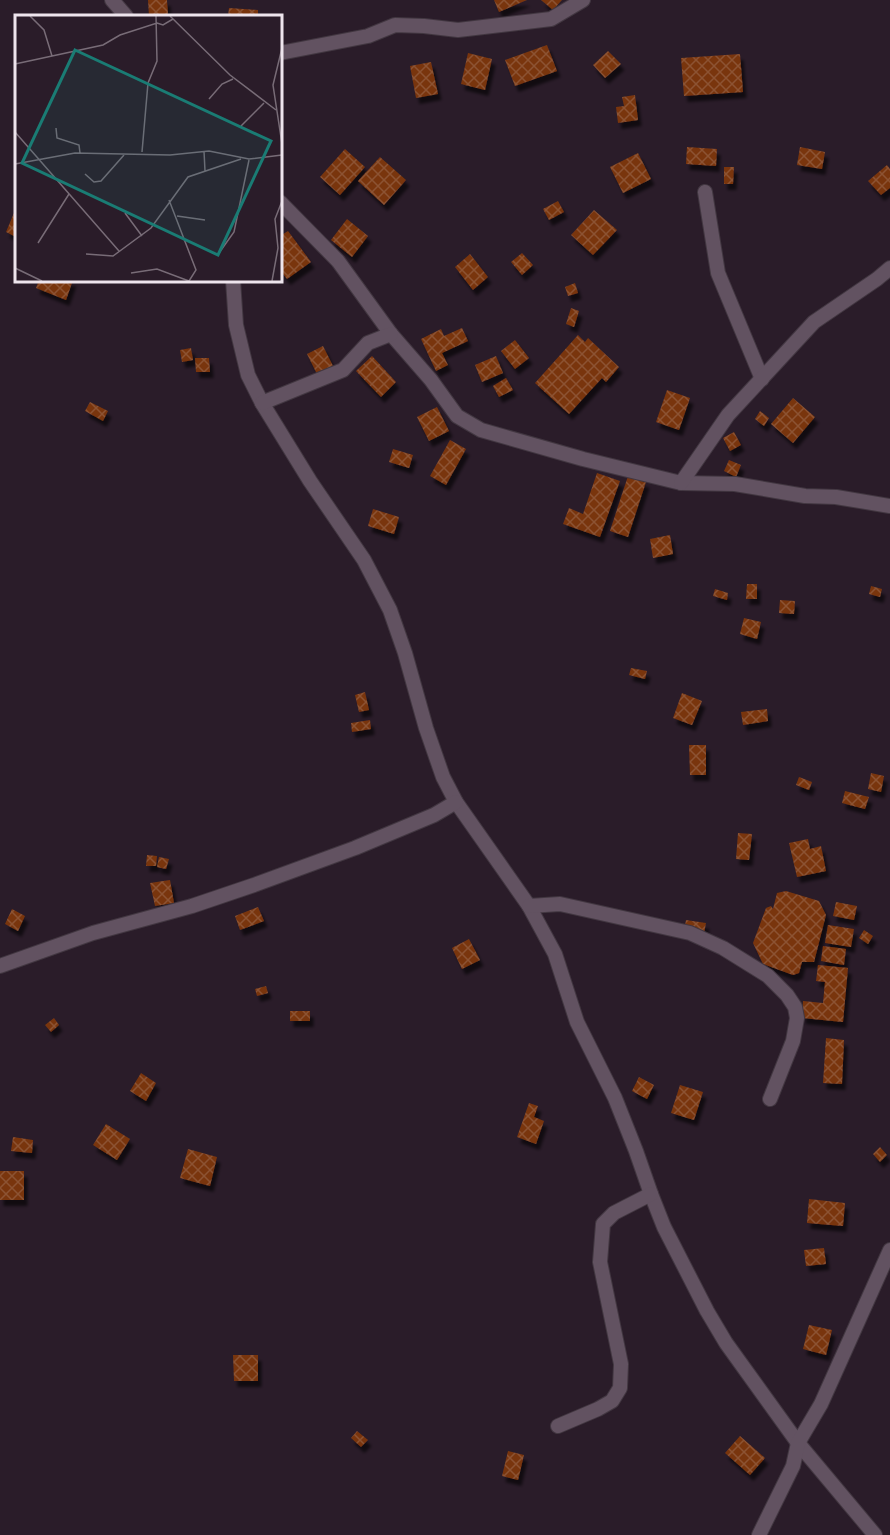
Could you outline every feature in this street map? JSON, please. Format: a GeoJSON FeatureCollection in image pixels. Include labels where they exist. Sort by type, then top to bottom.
{"type":"FeatureCollection","features":[{"type":"Feature","properties":{"kind":"street"},"geometry":{"type":"LineString","coordinates":[[112,0],[125,15]]}},
{"type":"Feature","properties":{"kind":"street"},"geometry":{"type":"LineString","coordinates":[[282,53],[368,36],[394,25],[458,30],[552,19],[583,0]]}},
{"type":"Feature","properties":{"kind":"street"},"geometry":{"type":"LineString","coordinates":[[705,192],[718,273],[762,379]]}},
{"type":"Feature","properties":{"kind":"street"},"geometry":{"type":"LineString","coordinates":[[282,203],[338,261],[391,334],[431,380],[457,416],[481,430],[583,459],[681,483],[735,484],[805,496],[836,497],[890,506]]}},
{"type":"Feature","properties":{"kind":"street"},"geometry":{"type":"LineString","coordinates":[[681,483],[728,415],[814,322],[877,279],[890,267]]}},
{"type":"Feature","properties":{"kind":"street"},"geometry":{"type":"LineString","coordinates":[[233,282],[236,325],[248,375],[262,403],[310,481],[364,560],[390,610],[443,777],[456,802],[529,906],[555,954],[577,1022],[615,1098],[664,1227],[707,1311],[726,1343],[798,1443],[875,1535]]}},
{"type":"Feature","properties":{"kind":"street"},"geometry":{"type":"LineString","coordinates":[[262,403],[343,369],[368,343],[391,334]]}},
{"type":"Feature","properties":{"kind":"street"},"geometry":{"type":"LineString","coordinates":[[0,966],[93,933],[192,906],[254,885],[355,848],[424,819],[456,802]]}},
{"type":"Feature","properties":{"kind":"street"},"geometry":{"type":"LineString","coordinates":[[529,906],[560,904],[690,933],[723,948],[768,976],[787,995],[795,1007],[797,1018],[793,1041],[770,1099]]}},
{"type":"Feature","properties":{"kind":"street"},"geometry":{"type":"LineString","coordinates":[[558,1426],[612,1401],[620,1388],[621,1364],[600,1262],[603,1224],[614,1213],[651,1194]]}},
{"type":"Feature","properties":{"kind":"street"},"geometry":{"type":"LineString","coordinates":[[759,1535],[793,1466],[798,1443],[821,1404],[890,1250]]}},
{"type":"Feature","properties":{"kind":"building"},"geometry":{"type":"Polygon","coordinates":[[[148,0],[167,0],[168,15],[149,15],[148,0]]]}},
{"type":"Feature","properties":{"kind":"building"},"geometry":{"type":"Polygon","coordinates":[[[494,0],[527,0],[499,12],[494,0]]]}},
{"type":"Feature","properties":{"kind":"building"},"geometry":{"type":"Polygon","coordinates":[[[541,0],[562,0],[553,10],[541,0]]]}},
{"type":"Feature","properties":{"kind":"building"},"geometry":{"type":"Polygon","coordinates":[[[229,8],[258,10],[258,15],[228,15],[229,8]]]}},
{"type":"Feature","properties":{"kind":"building"},"geometry":{"type":"Polygon","coordinates":[[[547,45],[557,71],[515,86],[505,60],[547,45]]]}},
{"type":"Feature","properties":{"kind":"building"},"geometry":{"type":"Polygon","coordinates":[[[608,51],[621,64],[605,78],[593,65],[608,51]]]}},
{"type":"Feature","properties":{"kind":"building"},"geometry":{"type":"Polygon","coordinates":[[[468,53],[492,59],[485,90],[461,84],[468,53]]]}},
{"type":"Feature","properties":{"kind":"building"},"geometry":{"type":"Polygon","coordinates":[[[740,54],[743,92],[684,96],[681,58],[740,54]]]}},
{"type":"Feature","properties":{"kind":"building"},"geometry":{"type":"Polygon","coordinates":[[[431,62],[438,94],[416,98],[410,66],[431,62]]]}},
{"type":"Feature","properties":{"kind":"building"},"geometry":{"type":"Polygon","coordinates":[[[635,95],[638,120],[618,123],[616,107],[624,106],[622,97],[635,95]]]}},
{"type":"Feature","properties":{"kind":"building"},"geometry":{"type":"Polygon","coordinates":[[[687,147],[717,149],[716,166],[686,164],[687,147]]]}},
{"type":"Feature","properties":{"kind":"building"},"geometry":{"type":"Polygon","coordinates":[[[800,147],[825,152],[822,169],[797,165],[800,147]]]}},
{"type":"Feature","properties":{"kind":"building"},"geometry":{"type":"Polygon","coordinates":[[[345,149],[365,167],[340,195],[320,177],[345,149]]]}},
{"type":"Feature","properties":{"kind":"building"},"geometry":{"type":"Polygon","coordinates":[[[638,153],[651,179],[623,193],[610,167],[638,153]]]}},
{"type":"Feature","properties":{"kind":"building"},"geometry":{"type":"Polygon","coordinates":[[[380,157],[406,180],[384,205],[358,181],[380,157]]]}},
{"type":"Feature","properties":{"kind":"building"},"geometry":{"type":"Polygon","coordinates":[[[887,165],[890,169],[890,188],[881,195],[868,181],[887,165]]]}},
{"type":"Feature","properties":{"kind":"building"},"geometry":{"type":"Polygon","coordinates":[[[724,167],[734,167],[733,184],[724,184],[724,167]]]}},
{"type":"Feature","properties":{"kind":"building"},"geometry":{"type":"Polygon","coordinates":[[[558,201],[564,212],[549,220],[543,209],[558,201]]]}},
{"type":"Feature","properties":{"kind":"building"},"geometry":{"type":"Polygon","coordinates":[[[15,210],[15,236],[6,232],[15,210]]]}},
{"type":"Feature","properties":{"kind":"building"},"geometry":{"type":"Polygon","coordinates":[[[594,210],[617,230],[593,255],[571,235],[594,210]]]}},
{"type":"Feature","properties":{"kind":"building"},"geometry":{"type":"Polygon","coordinates":[[[347,219],[368,236],[352,257],[331,240],[347,219]]]}},
{"type":"Feature","properties":{"kind":"building"},"geometry":{"type":"Polygon","coordinates":[[[288,231],[311,262],[287,279],[282,273],[282,235],[288,231]]]}},
{"type":"Feature","properties":{"kind":"building"},"geometry":{"type":"Polygon","coordinates":[[[522,253],[533,265],[522,275],[511,262],[522,253]]]}},
{"type":"Feature","properties":{"kind":"building"},"geometry":{"type":"Polygon","coordinates":[[[470,254],[488,277],[473,290],[455,267],[470,254]]]}},
{"type":"Feature","properties":{"kind":"building"},"geometry":{"type":"Polygon","coordinates":[[[38,282],[72,282],[66,300],[36,288],[38,282]]]}},
{"type":"Feature","properties":{"kind":"building"},"geometry":{"type":"Polygon","coordinates":[[[575,283],[578,293],[568,296],[565,287],[575,283]]]}},
{"type":"Feature","properties":{"kind":"building"},"geometry":{"type":"Polygon","coordinates":[[[571,308],[579,311],[574,327],[566,324],[571,308]]]}},
{"type":"Feature","properties":{"kind":"building"},"geometry":{"type":"Polygon","coordinates":[[[462,328],[468,341],[442,353],[448,365],[436,371],[421,339],[441,329],[444,336],[462,328]]]}},
{"type":"Feature","properties":{"kind":"building"},"geometry":{"type":"Polygon","coordinates":[[[578,335],[585,342],[588,338],[619,367],[606,382],[602,378],[569,414],[535,383],[578,335]]]}},
{"type":"Feature","properties":{"kind":"building"},"geometry":{"type":"Polygon","coordinates":[[[515,340],[529,358],[515,369],[501,351],[515,340]]]}},
{"type":"Feature","properties":{"kind":"building"},"geometry":{"type":"Polygon","coordinates":[[[323,346],[333,366],[317,374],[307,354],[323,346]]]}},
{"type":"Feature","properties":{"kind":"building"},"geometry":{"type":"Polygon","coordinates":[[[191,348],[193,360],[182,362],[180,350],[191,348]]]}},
{"type":"Feature","properties":{"kind":"building"},"geometry":{"type":"Polygon","coordinates":[[[372,356],[396,382],[381,397],[356,371],[372,356]]]}},
{"type":"Feature","properties":{"kind":"building"},"geometry":{"type":"Polygon","coordinates":[[[496,356],[503,373],[482,382],[475,365],[496,356]]]}},
{"type":"Feature","properties":{"kind":"building"},"geometry":{"type":"Polygon","coordinates":[[[195,358],[209,358],[210,372],[196,372],[195,358]]]}},
{"type":"Feature","properties":{"kind":"building"},"geometry":{"type":"Polygon","coordinates":[[[506,378],[513,390],[499,397],[493,386],[506,378]]]}},
{"type":"Feature","properties":{"kind":"building"},"geometry":{"type":"Polygon","coordinates":[[[667,390],[690,398],[679,430],[656,422],[667,390]]]}},
{"type":"Feature","properties":{"kind":"building"},"geometry":{"type":"Polygon","coordinates":[[[793,398],[815,417],[793,443],[771,424],[793,398]]]}},
{"type":"Feature","properties":{"kind":"building"},"geometry":{"type":"Polygon","coordinates":[[[90,402],[108,411],[103,421],[85,411],[90,402]]]}},
{"type":"Feature","properties":{"kind":"building"},"geometry":{"type":"Polygon","coordinates":[[[437,407],[449,431],[429,441],[417,417],[437,407]]]}},
{"type":"Feature","properties":{"kind":"building"},"geometry":{"type":"Polygon","coordinates":[[[760,411],[769,418],[764,426],[755,419],[760,411]]]}},
{"type":"Feature","properties":{"kind":"building"},"geometry":{"type":"Polygon","coordinates":[[[734,432],[741,445],[730,451],[723,438],[734,432]]]}},
{"type":"Feature","properties":{"kind":"building"},"geometry":{"type":"Polygon","coordinates":[[[450,440],[466,449],[446,485],[430,476],[450,440]]]}},
{"type":"Feature","properties":{"kind":"building"},"geometry":{"type":"Polygon","coordinates":[[[393,449],[413,455],[409,468],[389,462],[393,449]]]}},
{"type":"Feature","properties":{"kind":"building"},"geometry":{"type":"Polygon","coordinates":[[[729,460],[741,465],[736,477],[724,471],[729,460]]]}},
{"type":"Feature","properties":{"kind":"building"},"geometry":{"type":"Polygon","coordinates":[[[597,473],[620,481],[600,537],[563,524],[569,508],[583,514],[597,473]]]}},
{"type":"Feature","properties":{"kind":"building"},"geometry":{"type":"Polygon","coordinates":[[[628,476],[646,482],[628,537],[610,531],[628,476]]]}},
{"type":"Feature","properties":{"kind":"building"},"geometry":{"type":"Polygon","coordinates":[[[373,509],[399,517],[394,534],[368,526],[373,509]]]}},
{"type":"Feature","properties":{"kind":"building"},"geometry":{"type":"Polygon","coordinates":[[[670,535],[673,554],[653,558],[650,539],[670,535]]]}},
{"type":"Feature","properties":{"kind":"building"},"geometry":{"type":"Polygon","coordinates":[[[747,584],[757,584],[757,599],[746,599],[747,584]]]}},
{"type":"Feature","properties":{"kind":"building"},"geometry":{"type":"Polygon","coordinates":[[[871,586],[882,589],[880,597],[869,594],[871,586]]]}},
{"type":"Feature","properties":{"kind":"building"},"geometry":{"type":"Polygon","coordinates":[[[715,589],[728,593],[727,600],[713,596],[715,589]]]}},
{"type":"Feature","properties":{"kind":"building"},"geometry":{"type":"Polygon","coordinates":[[[780,600],[795,601],[794,614],[779,613],[780,600]]]}},
{"type":"Feature","properties":{"kind":"building"},"geometry":{"type":"Polygon","coordinates":[[[744,618],[761,622],[757,639],[740,634],[744,618]]]}},
{"type":"Feature","properties":{"kind":"building"},"geometry":{"type":"Polygon","coordinates":[[[631,668],[647,671],[645,679],[629,675],[631,668]]]}},
{"type":"Feature","properties":{"kind":"building"},"geometry":{"type":"Polygon","coordinates":[[[365,692],[369,710],[359,712],[355,695],[365,692]]]}},
{"type":"Feature","properties":{"kind":"building"},"geometry":{"type":"Polygon","coordinates":[[[682,693],[702,701],[692,725],[673,718],[682,693]]]}},
{"type":"Feature","properties":{"kind":"building"},"geometry":{"type":"Polygon","coordinates":[[[767,709],[768,721],[743,725],[741,712],[767,709]]]}},
{"type":"Feature","properties":{"kind":"building"},"geometry":{"type":"Polygon","coordinates":[[[370,720],[371,729],[352,732],[351,723],[370,720]]]}},
{"type":"Feature","properties":{"kind":"building"},"geometry":{"type":"Polygon","coordinates":[[[689,745],[706,745],[706,775],[690,775],[689,745]]]}},
{"type":"Feature","properties":{"kind":"building"},"geometry":{"type":"Polygon","coordinates":[[[871,773],[884,776],[881,792],[868,789],[871,773]]]}},
{"type":"Feature","properties":{"kind":"building"},"geometry":{"type":"Polygon","coordinates":[[[799,777],[812,782],[809,790],[796,785],[799,777]]]}},
{"type":"Feature","properties":{"kind":"building"},"geometry":{"type":"Polygon","coordinates":[[[845,791],[869,797],[865,809],[842,803],[845,791]]]}},
{"type":"Feature","properties":{"kind":"building"},"geometry":{"type":"Polygon","coordinates":[[[738,833],[752,834],[749,860],[736,859],[738,833]]]}},
{"type":"Feature","properties":{"kind":"building"},"geometry":{"type":"Polygon","coordinates":[[[808,839],[810,849],[821,846],[826,871],[797,877],[789,843],[808,839]]]}},
{"type":"Feature","properties":{"kind":"building"},"geometry":{"type":"Polygon","coordinates":[[[147,855],[157,856],[156,866],[146,866],[147,855]]]}},
{"type":"Feature","properties":{"kind":"building"},"geometry":{"type":"Polygon","coordinates":[[[159,857],[169,859],[166,869],[157,867],[159,857]]]}},
{"type":"Feature","properties":{"kind":"building"},"geometry":{"type":"Polygon","coordinates":[[[170,880],[174,903],[155,906],[150,883],[170,880]]]}},
{"type":"Feature","properties":{"kind":"building"},"geometry":{"type":"Polygon","coordinates":[[[786,891],[819,901],[826,915],[814,962],[802,962],[799,973],[793,975],[763,964],[753,943],[766,908],[771,906],[773,909],[777,893],[786,891]]]}},
{"type":"Feature","properties":{"kind":"building"},"geometry":{"type":"Polygon","coordinates":[[[836,902],[857,906],[854,920],[833,916],[836,902]]]}},
{"type":"Feature","properties":{"kind":"building"},"geometry":{"type":"Polygon","coordinates":[[[258,907],[264,921],[240,930],[235,916],[258,907]]]}},
{"type":"Feature","properties":{"kind":"building"},"geometry":{"type":"Polygon","coordinates":[[[12,909],[25,916],[18,931],[5,924],[12,909]]]}},
{"type":"Feature","properties":{"kind":"building"},"geometry":{"type":"Polygon","coordinates":[[[686,920],[706,923],[704,934],[684,931],[686,920]]]}},
{"type":"Feature","properties":{"kind":"building"},"geometry":{"type":"Polygon","coordinates":[[[828,925],[854,929],[851,947],[825,943],[828,925]]]}},
{"type":"Feature","properties":{"kind":"building"},"geometry":{"type":"Polygon","coordinates":[[[864,930],[873,936],[868,944],[859,938],[864,930]]]}},
{"type":"Feature","properties":{"kind":"building"},"geometry":{"type":"Polygon","coordinates":[[[469,939],[480,960],[462,969],[452,948],[469,939]]]}},
{"type":"Feature","properties":{"kind":"building"},"geometry":{"type":"Polygon","coordinates":[[[823,946],[846,949],[844,965],[821,961],[823,946]]]}},
{"type":"Feature","properties":{"kind":"building"},"geometry":{"type":"Polygon","coordinates":[[[818,965],[848,968],[843,1022],[802,1018],[803,1001],[823,1003],[825,982],[816,981],[818,965]]]}},
{"type":"Feature","properties":{"kind":"building"},"geometry":{"type":"Polygon","coordinates":[[[266,986],[268,993],[257,996],[255,989],[266,986]]]}},
{"type":"Feature","properties":{"kind":"building"},"geometry":{"type":"Polygon","coordinates":[[[290,1011],[310,1011],[310,1021],[290,1021],[290,1011]]]}},
{"type":"Feature","properties":{"kind":"building"},"geometry":{"type":"Polygon","coordinates":[[[54,1018],[59,1025],[51,1032],[45,1025],[54,1018]]]}},
{"type":"Feature","properties":{"kind":"building"},"geometry":{"type":"Polygon","coordinates":[[[826,1038],[844,1040],[842,1084],[823,1083],[826,1038]]]}},
{"type":"Feature","properties":{"kind":"building"},"geometry":{"type":"Polygon","coordinates":[[[141,1073],[156,1083],[146,1101],[130,1091],[141,1073]]]}},
{"type":"Feature","properties":{"kind":"building"},"geometry":{"type":"Polygon","coordinates":[[[639,1077],[654,1085],[647,1099],[632,1091],[639,1077]]]}},
{"type":"Feature","properties":{"kind":"building"},"geometry":{"type":"Polygon","coordinates":[[[680,1085],[703,1092],[694,1120],[671,1113],[680,1085]]]}},
{"type":"Feature","properties":{"kind":"building"},"geometry":{"type":"Polygon","coordinates":[[[529,1103],[538,1106],[534,1117],[544,1121],[536,1144],[517,1137],[529,1103]]]}},
{"type":"Feature","properties":{"kind":"building"},"geometry":{"type":"Polygon","coordinates":[[[106,1124],[130,1139],[117,1160],[93,1145],[106,1124]]]}},
{"type":"Feature","properties":{"kind":"building"},"geometry":{"type":"Polygon","coordinates":[[[13,1137],[33,1140],[32,1153],[11,1151],[13,1137]]]}},
{"type":"Feature","properties":{"kind":"building"},"geometry":{"type":"Polygon","coordinates":[[[880,1147],[887,1155],[880,1162],[873,1154],[880,1147]]]}},
{"type":"Feature","properties":{"kind":"building"},"geometry":{"type":"Polygon","coordinates":[[[188,1149],[217,1157],[210,1186],[180,1178],[188,1149]]]}},
{"type":"Feature","properties":{"kind":"building"},"geometry":{"type":"Polygon","coordinates":[[[0,1171],[24,1171],[24,1200],[0,1200],[0,1171]]]}},
{"type":"Feature","properties":{"kind":"building"},"geometry":{"type":"Polygon","coordinates":[[[809,1199],[845,1203],[843,1226],[807,1223],[809,1199]]]}},
{"type":"Feature","properties":{"kind":"building"},"geometry":{"type":"Polygon","coordinates":[[[824,1248],[826,1264],[806,1266],[804,1250],[824,1248]]]}},
{"type":"Feature","properties":{"kind":"building"},"geometry":{"type":"Polygon","coordinates":[[[809,1325],[832,1330],[826,1355],[803,1349],[809,1325]]]}},
{"type":"Feature","properties":{"kind":"building"},"geometry":{"type":"Polygon","coordinates":[[[233,1355],[258,1355],[258,1381],[234,1381],[233,1355]]]}},
{"type":"Feature","properties":{"kind":"building"},"geometry":{"type":"Polygon","coordinates":[[[357,1431],[368,1440],[361,1447],[351,1438],[357,1431]]]}},
{"type":"Feature","properties":{"kind":"building"},"geometry":{"type":"Polygon","coordinates":[[[740,1436],[765,1458],[750,1475],[725,1453],[740,1436]]]}},
{"type":"Feature","properties":{"kind":"building"},"geometry":{"type":"Polygon","coordinates":[[[508,1451],[524,1455],[518,1480],[502,1476],[508,1451]]]}}]}
